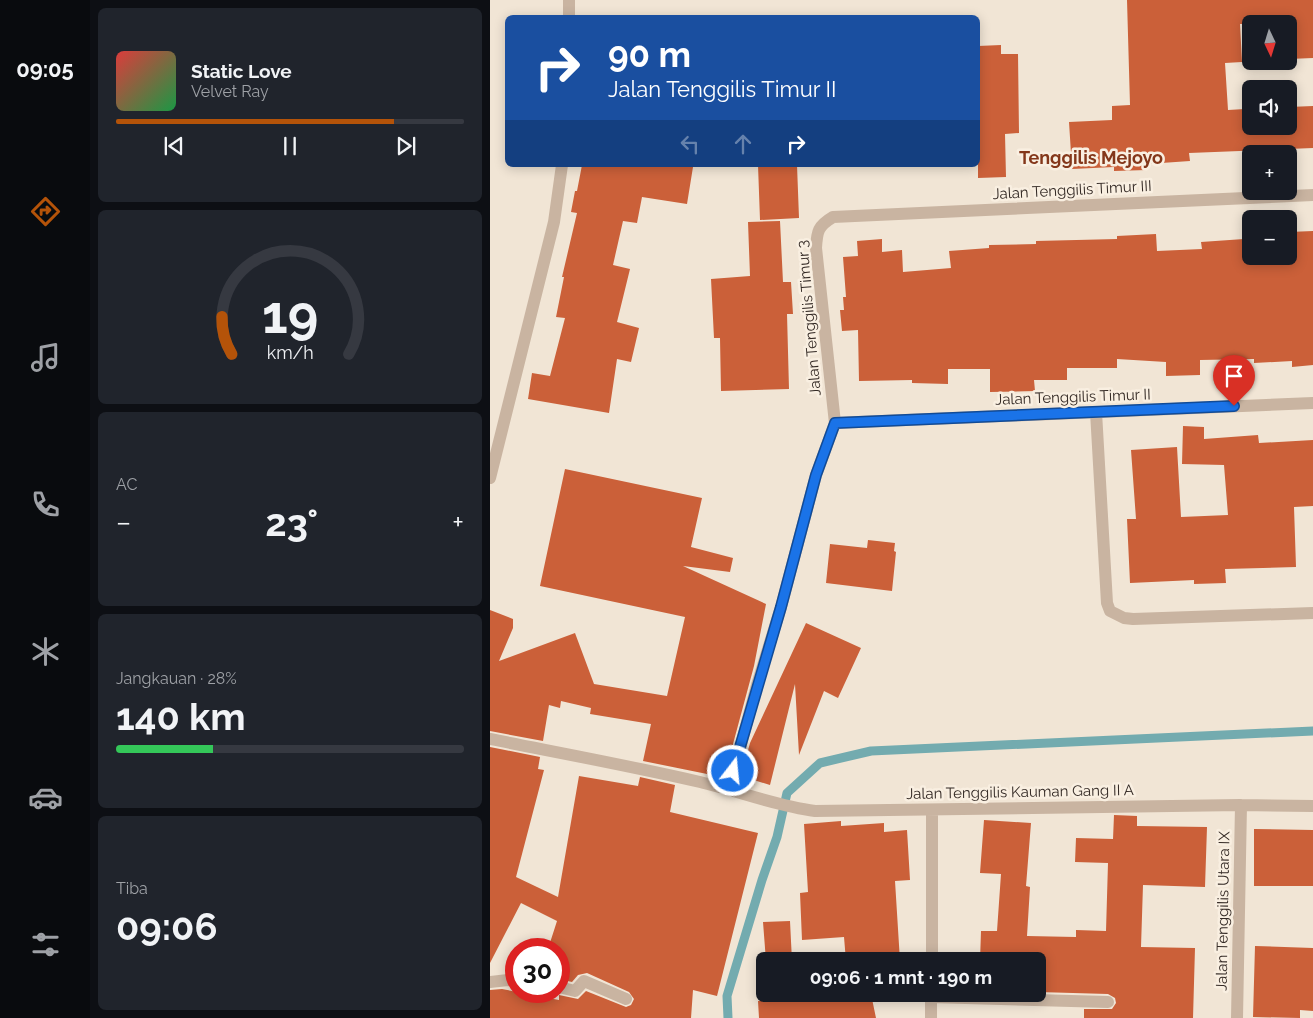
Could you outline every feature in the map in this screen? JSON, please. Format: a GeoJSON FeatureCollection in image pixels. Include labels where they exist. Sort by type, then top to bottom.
{"type":"FeatureCollection","features":[{"type":"Feature","properties":{"kind":"street"},"geometry":{"type":"LineString","coordinates":[[569,0],[569,15]]}},
{"type":"Feature","properties":{"kind":"street"},"geometry":{"type":"LineString","coordinates":[[490,478],[554,222],[562,167]]}},
{"type":"Feature","properties":{"kind":"street","name":"Jalan Tenggilis Timur III"},"geometry":{"type":"LineString","coordinates":[[832,217],[1313,195]]}},
{"type":"Feature","properties":{"kind":"street","name":"Jalan Tenggilis Timur 3"},"geometry":{"type":"LineString","coordinates":[[832,217],[823,223],[818,230],[816,248],[835,423]]}},
{"type":"Feature","properties":{"kind":"street","name":"Jalan Tenggilis Timur II"},"geometry":{"type":"LineString","coordinates":[[835,423],[1313,403]]}},
{"type":"Feature","properties":{"kind":"street"},"geometry":{"type":"LineString","coordinates":[[1096,412],[1107,603],[1110,611],[1124,618],[1133,619],[1313,613]]}},
{"type":"Feature","properties":{"kind":"street"},"geometry":{"type":"LineString","coordinates":[[490,739],[729,789],[757,684],[781,607],[816,475],[835,423]]}},
{"type":"Feature","properties":{"kind":"street","name":"Jalan Tenggilis Kauman Gang II A"},"geometry":{"type":"LineString","coordinates":[[729,789],[800,809],[815,811],[1241,804],[1313,806]]}},
{"type":"Feature","properties":{"kind":"street","name":"Jalan Tenggilis Utara IX"},"geometry":{"type":"LineString","coordinates":[[1237,1018],[1241,804]]}},
{"type":"Feature","properties":{"kind":"street"},"geometry":{"type":"LineString","coordinates":[[932,810],[932,952]]}},
{"type":"Feature","properties":{"kind":"street"},"geometry":{"type":"LineString","coordinates":[[490,982],[505,980]]}},
{"type":"Feature","properties":{"kind":"street"},"geometry":{"type":"LineString","coordinates":[[570,990],[576,991],[584,981],[626,998]]}},
{"type":"Feature","properties":{"kind":"street"},"geometry":{"type":"LineString","coordinates":[[1046,1000],[1108,1002]]}},
{"type":"Feature","properties":{"kind":"street"},"geometry":{"type":"LineString","coordinates":[[931,1002],[931,1018]]}},
{"type":"Feature","properties":{"kind":"building"},"geometry":{"type":"Polygon","coordinates":[[[1127,0],[1313,0],[1313,58],[1298,59],[1298,15],[1242,15],[1242,24],[1240,24],[1242,62],[1225,63],[1228,110],[1242,109],[1242,135],[1297,135],[1297,107],[1313,106],[1313,148],[1297,149],[1297,145],[1242,145],[1242,151],[1189,153],[1190,161],[1147,164],[1147,170],[1114,171],[1114,167],[1072,169],[1069,122],[1112,120],[1112,106],[1130,105],[1127,0]]]}},
{"type":"Feature","properties":{"kind":"building"},"geometry":{"type":"Polygon","coordinates":[[[1001,45],[1001,54],[1018,54],[1019,133],[1005,134],[1006,177],[978,178],[978,167],[980,167],[980,46],[1001,45]]]}},
{"type":"Feature","properties":{"kind":"building"},"geometry":{"type":"Polygon","coordinates":[[[582,167],[693,167],[687,204],[642,197],[637,223],[623,221],[613,265],[630,269],[617,322],[639,328],[631,362],[617,359],[609,413],[528,399],[532,373],[550,376],[565,318],[556,317],[564,277],[562,277],[577,213],[571,212],[575,191],[577,191],[582,167]]]}},
{"type":"Feature","properties":{"kind":"building"},"geometry":{"type":"Polygon","coordinates":[[[758,167],[797,167],[799,218],[760,220],[758,167]]]}},
{"type":"Feature","properties":{"kind":"building"},"geometry":{"type":"Polygon","coordinates":[[[780,221],[783,282],[791,282],[793,314],[787,314],[789,389],[721,391],[720,338],[714,338],[711,279],[750,276],[748,222],[780,221]]]}},
{"type":"Feature","properties":{"kind":"building"},"geometry":{"type":"Polygon","coordinates":[[[1313,231],[1313,365],[1292,367],[1292,361],[1254,363],[1254,359],[1200,360],[1200,375],[1166,376],[1166,362],[1117,359],[1117,368],[1067,368],[1067,380],[1034,380],[1035,391],[990,392],[990,369],[948,369],[948,384],[912,383],[912,380],[859,381],[858,330],[842,331],[840,310],[844,310],[843,297],[846,297],[843,257],[858,256],[857,241],[882,239],[882,252],[902,250],[903,272],[951,268],[949,251],[989,248],[989,245],[1036,244],[1036,241],[1117,239],[1117,236],[1156,234],[1157,251],[1202,249],[1201,242],[1242,239],[1242,265],[1297,265],[1297,232],[1313,231]]]}},
{"type":"Feature","properties":{"kind":"building"},"geometry":{"type":"Polygon","coordinates":[[[1183,426],[1204,427],[1204,439],[1258,435],[1259,443],[1313,440],[1313,506],[1294,507],[1296,567],[1225,569],[1226,583],[1194,584],[1194,580],[1130,583],[1127,519],[1136,519],[1131,450],[1177,447],[1181,517],[1228,515],[1224,465],[1182,464],[1183,426]]]}},
{"type":"Feature","properties":{"kind":"building"},"geometry":{"type":"Polygon","coordinates":[[[565,469],[702,498],[691,547],[733,558],[730,572],[683,566],[766,604],[754,666],[726,770],[714,766],[712,775],[643,761],[651,724],[590,714],[591,708],[561,701],[560,708],[549,705],[543,741],[490,731],[490,610],[513,619],[513,628],[499,661],[575,633],[594,684],[667,696],[685,617],[540,586],[565,469]]]}},
{"type":"Feature","properties":{"kind":"building"},"geometry":{"type":"Polygon","coordinates":[[[868,540],[895,543],[894,551],[896,552],[892,591],[826,583],[830,544],[867,548],[868,540]]]}},
{"type":"Feature","properties":{"kind":"building"},"geometry":{"type":"Polygon","coordinates":[[[806,623],[861,648],[838,698],[824,691],[799,755],[795,684],[770,785],[741,776],[750,743],[806,623]]]}},
{"type":"Feature","properties":{"kind":"building"},"geometry":{"type":"Polygon","coordinates":[[[490,747],[540,757],[538,769],[544,770],[516,877],[558,897],[579,776],[638,786],[640,777],[675,785],[670,812],[758,833],[717,996],[693,990],[691,1018],[490,1018],[490,990],[505,990],[505,1003],[570,1003],[570,997],[578,999],[586,991],[626,1007],[631,1005],[634,999],[629,992],[587,973],[578,975],[572,982],[570,982],[570,938],[552,938],[557,921],[521,903],[490,963],[490,747]]]}},
{"type":"Feature","properties":{"kind":"building"},"geometry":{"type":"Polygon","coordinates":[[[1114,815],[1137,816],[1137,826],[1207,827],[1205,887],[1143,885],[1141,947],[1195,948],[1193,1018],[1084,1018],[1084,1009],[1112,1009],[1116,1003],[1115,998],[1108,994],[1046,992],[1046,952],[980,952],[981,931],[997,931],[1001,874],[980,873],[984,820],[1031,823],[1026,886],[1030,887],[1027,936],[1076,937],[1076,930],[1106,931],[1108,863],[1075,862],[1076,838],[1113,839],[1114,815]]]}},
{"type":"Feature","properties":{"kind":"building"},"geometry":{"type":"Polygon","coordinates":[[[841,821],[841,826],[884,823],[884,832],[907,830],[910,880],[895,881],[899,952],[845,952],[844,937],[802,940],[800,893],[808,892],[804,824],[841,821]]]}},
{"type":"Feature","properties":{"kind":"building"},"geometry":{"type":"Polygon","coordinates":[[[1254,829],[1313,830],[1313,886],[1254,886],[1254,829]]]}},
{"type":"Feature","properties":{"kind":"building"},"geometry":{"type":"Polygon","coordinates":[[[790,921],[792,952],[765,952],[763,922],[790,921]]]}},
{"type":"Feature","properties":{"kind":"building"},"geometry":{"type":"Polygon","coordinates":[[[1255,946],[1313,948],[1313,1011],[1300,1010],[1300,1018],[1253,1017],[1255,946]]]}},
{"type":"Feature","properties":{"kind":"building"},"geometry":{"type":"Polygon","coordinates":[[[758,1002],[873,1002],[876,1018],[759,1018],[758,1002]]]}},
{"type":"Feature","properties":{"kind":"waterway"},"geometry":{"type":"LineString","coordinates":[[728,1018],[727,996],[777,837],[787,793],[820,763],[871,751],[1313,731]]}},
{"type":"Feature","properties":{"kind":"district","name":"Tenggilis Mejoyo"},"geometry":{"type":"Point","coordinates":[1091,158]}},
{"type":"Feature","properties":{"kind":"route"},"geometry":{"type":"LineString","coordinates":[[733,771],[781,607],[820,461],[835,423],[1234,406]]}}]}
